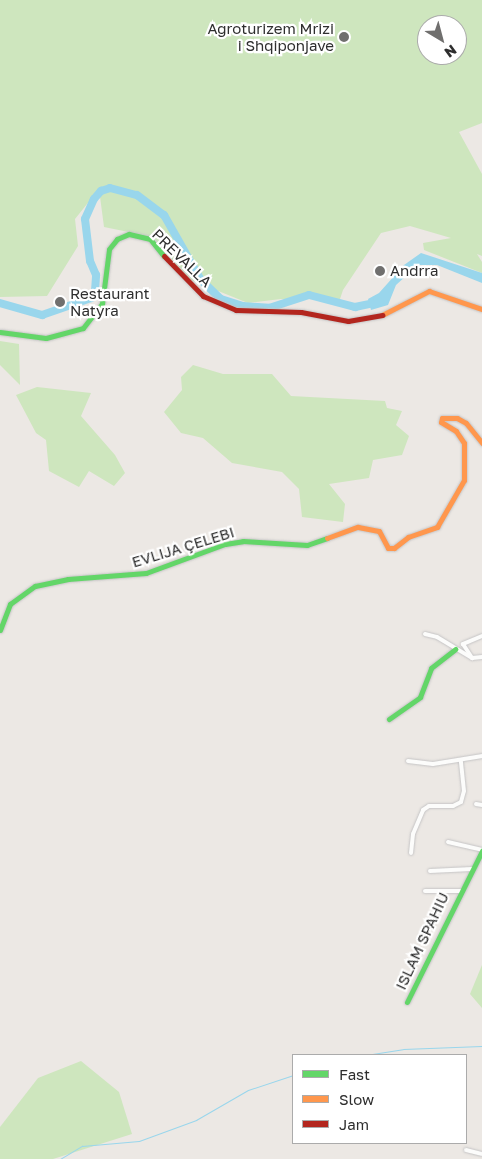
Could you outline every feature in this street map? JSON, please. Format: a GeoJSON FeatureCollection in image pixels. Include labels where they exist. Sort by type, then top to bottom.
{"type":"FeatureCollection","features":[{"type":"Feature","properties":{"kind":"street","name":"PREVALLA"},"geometry":{"type":"LineString","coordinates":[[0,332],[46,338],[83,328],[102,304],[109,249],[125,235],[143,236],[150,240],[179,274],[206,298],[236,310],[301,312],[348,321],[389,314],[416,295],[429,291],[482,309]]}},
{"type":"Feature","properties":{"kind":"street","name":"EVLIJA ÇELEBI"},"geometry":{"type":"LineString","coordinates":[[0,630],[10,604],[35,586],[68,579],[146,573],[225,544],[243,541],[307,545],[346,530],[370,528],[379,531],[388,548],[394,548],[408,537],[437,526],[464,480],[464,444],[456,430],[442,422],[442,418],[457,418],[466,423],[482,443]]}},
{"type":"Feature","properties":{"kind":"street"},"geometry":{"type":"LineString","coordinates":[[425,634],[437,637],[472,658],[482,657]]}},
{"type":"Feature","properties":{"kind":"street"},"geometry":{"type":"LineString","coordinates":[[472,658],[463,644],[482,636]]}},
{"type":"Feature","properties":{"kind":"street"},"geometry":{"type":"LineString","coordinates":[[389,719],[420,697],[431,668],[455,649]]}},
{"type":"Feature","properties":{"kind":"street"},"geometry":{"type":"LineString","coordinates":[[408,761],[433,764],[482,756]]}},
{"type":"Feature","properties":{"kind":"street"},"geometry":{"type":"LineString","coordinates":[[411,853],[414,834],[423,810],[429,806],[453,806],[461,802],[464,791],[461,760]]}},
{"type":"Feature","properties":{"kind":"street"},"geometry":{"type":"LineString","coordinates":[[476,804],[482,805]]}},
{"type":"Feature","properties":{"kind":"street","name":"ISLAM SPAHIU"},"geometry":{"type":"LineString","coordinates":[[407,1002],[460,891],[482,850],[448,842]]}},
{"type":"Feature","properties":{"kind":"street"},"geometry":{"type":"LineString","coordinates":[[430,871],[472,869]]}},
{"type":"Feature","properties":{"kind":"street","name":"ISLAM SPAHIU"},"geometry":{"type":"LineString","coordinates":[[425,890],[460,891]]}},
{"type":"Feature","properties":{"kind":"street"},"geometry":{"type":"LineString","coordinates":[[466,1150],[482,1154]]}},
{"type":"Feature","properties":{"kind":"green space"},"geometry":{"type":"Polygon","coordinates":[[[0,0],[482,0],[482,123],[459,132],[482,174],[482,256],[477,254],[482,262],[482,273],[424,250],[423,243],[451,238],[410,226],[381,233],[343,290],[340,299],[281,299],[248,303],[186,278],[153,237],[104,227],[99,189],[75,219],[78,246],[47,296],[0,297],[0,0]]]}},
{"type":"Feature","properties":{"kind":"green space"},"geometry":{"type":"Polygon","coordinates":[[[0,341],[19,344],[20,385],[0,365],[0,341]]]}},
{"type":"Feature","properties":{"kind":"green space"},"geometry":{"type":"Polygon","coordinates":[[[193,365],[223,374],[272,374],[291,396],[385,401],[387,408],[402,411],[396,425],[409,436],[402,455],[373,460],[369,478],[329,484],[345,504],[343,522],[302,517],[299,489],[282,472],[232,463],[203,438],[181,433],[164,412],[182,390],[181,377],[193,365]]]}},
{"type":"Feature","properties":{"kind":"green space"},"geometry":{"type":"Polygon","coordinates":[[[37,387],[91,393],[81,416],[115,455],[125,473],[114,486],[89,471],[79,487],[49,471],[46,440],[36,433],[16,395],[37,387]]]}},
{"type":"Feature","properties":{"kind":"green space"},"geometry":{"type":"Polygon","coordinates":[[[482,965],[482,1008],[470,994],[482,965]]]}},
{"type":"Feature","properties":{"kind":"green space"},"geometry":{"type":"Polygon","coordinates":[[[81,1061],[119,1092],[132,1134],[53,1159],[0,1159],[0,1127],[38,1078],[81,1061]]]}},
{"type":"Feature","properties":{"kind":"water"},"geometry":{"type":"Polygon","coordinates":[[[421,253],[482,273],[482,283],[437,265],[418,265],[396,285],[388,305],[371,310],[368,299],[379,293],[404,265],[421,253]]]}},
{"type":"Feature","properties":{"kind":"waterway"},"geometry":{"type":"LineString","coordinates":[[0,303],[42,315],[91,298],[95,291],[96,275],[90,261],[85,219],[94,199],[101,191],[110,188],[137,195],[164,215],[201,280],[221,299],[243,306],[269,308],[309,295],[355,307],[379,302]]}},
{"type":"Feature","properties":{"kind":"waterway"},"geometry":{"type":"LineString","coordinates":[[372,1054],[403,1049],[482,1046]]}},
{"type":"Feature","properties":{"kind":"waterway"},"geometry":{"type":"LineString","coordinates":[[60,1159],[82,1146],[139,1141],[196,1120],[248,1090],[292,1075]]}},
{"type":"Feature","properties":{"kind":"traffic: fast"},"geometry":{"type":"LineString","coordinates":[[0,332],[46,338],[83,328],[102,304],[109,249],[117,239],[129,234],[150,239],[164,256]]}},
{"type":"Feature","properties":{"kind":"traffic: fast"},"geometry":{"type":"LineString","coordinates":[[0,630],[10,604],[35,586],[68,579],[146,573],[225,544],[243,541],[307,545],[327,538]]}},
{"type":"Feature","properties":{"kind":"traffic: fast"},"geometry":{"type":"LineString","coordinates":[[389,719],[420,697],[431,668],[455,649]]}},
{"type":"Feature","properties":{"kind":"traffic: fast"},"geometry":{"type":"LineString","coordinates":[[407,1002],[482,851]]}},
{"type":"Feature","properties":{"kind":"traffic: slow"},"geometry":{"type":"LineString","coordinates":[[382,315],[429,291],[482,309]]}},
{"type":"Feature","properties":{"kind":"traffic: slow"},"geometry":{"type":"LineString","coordinates":[[327,538],[358,527],[379,531],[388,548],[394,548],[408,537],[437,527],[464,480],[464,443],[456,431],[441,422],[442,418],[457,418],[466,423],[482,443]]}},
{"type":"Feature","properties":{"kind":"traffic: jam"},"geometry":{"type":"LineString","coordinates":[[164,256],[203,296],[236,310],[301,312],[348,321],[382,315]]}},
{"type":"Feature","properties":{"kind":"place","name":"Agroturizem Mrizi i Shqiponjave"},"geometry":{"type":"Point","coordinates":[344,37]}},
{"type":"Feature","properties":{"kind":"place","name":"Andrra"},"geometry":{"type":"Point","coordinates":[380,271]}},
{"type":"Feature","properties":{"kind":"place","name":"Restaurant Natyra"},"geometry":{"type":"Point","coordinates":[60,302]}}]}
